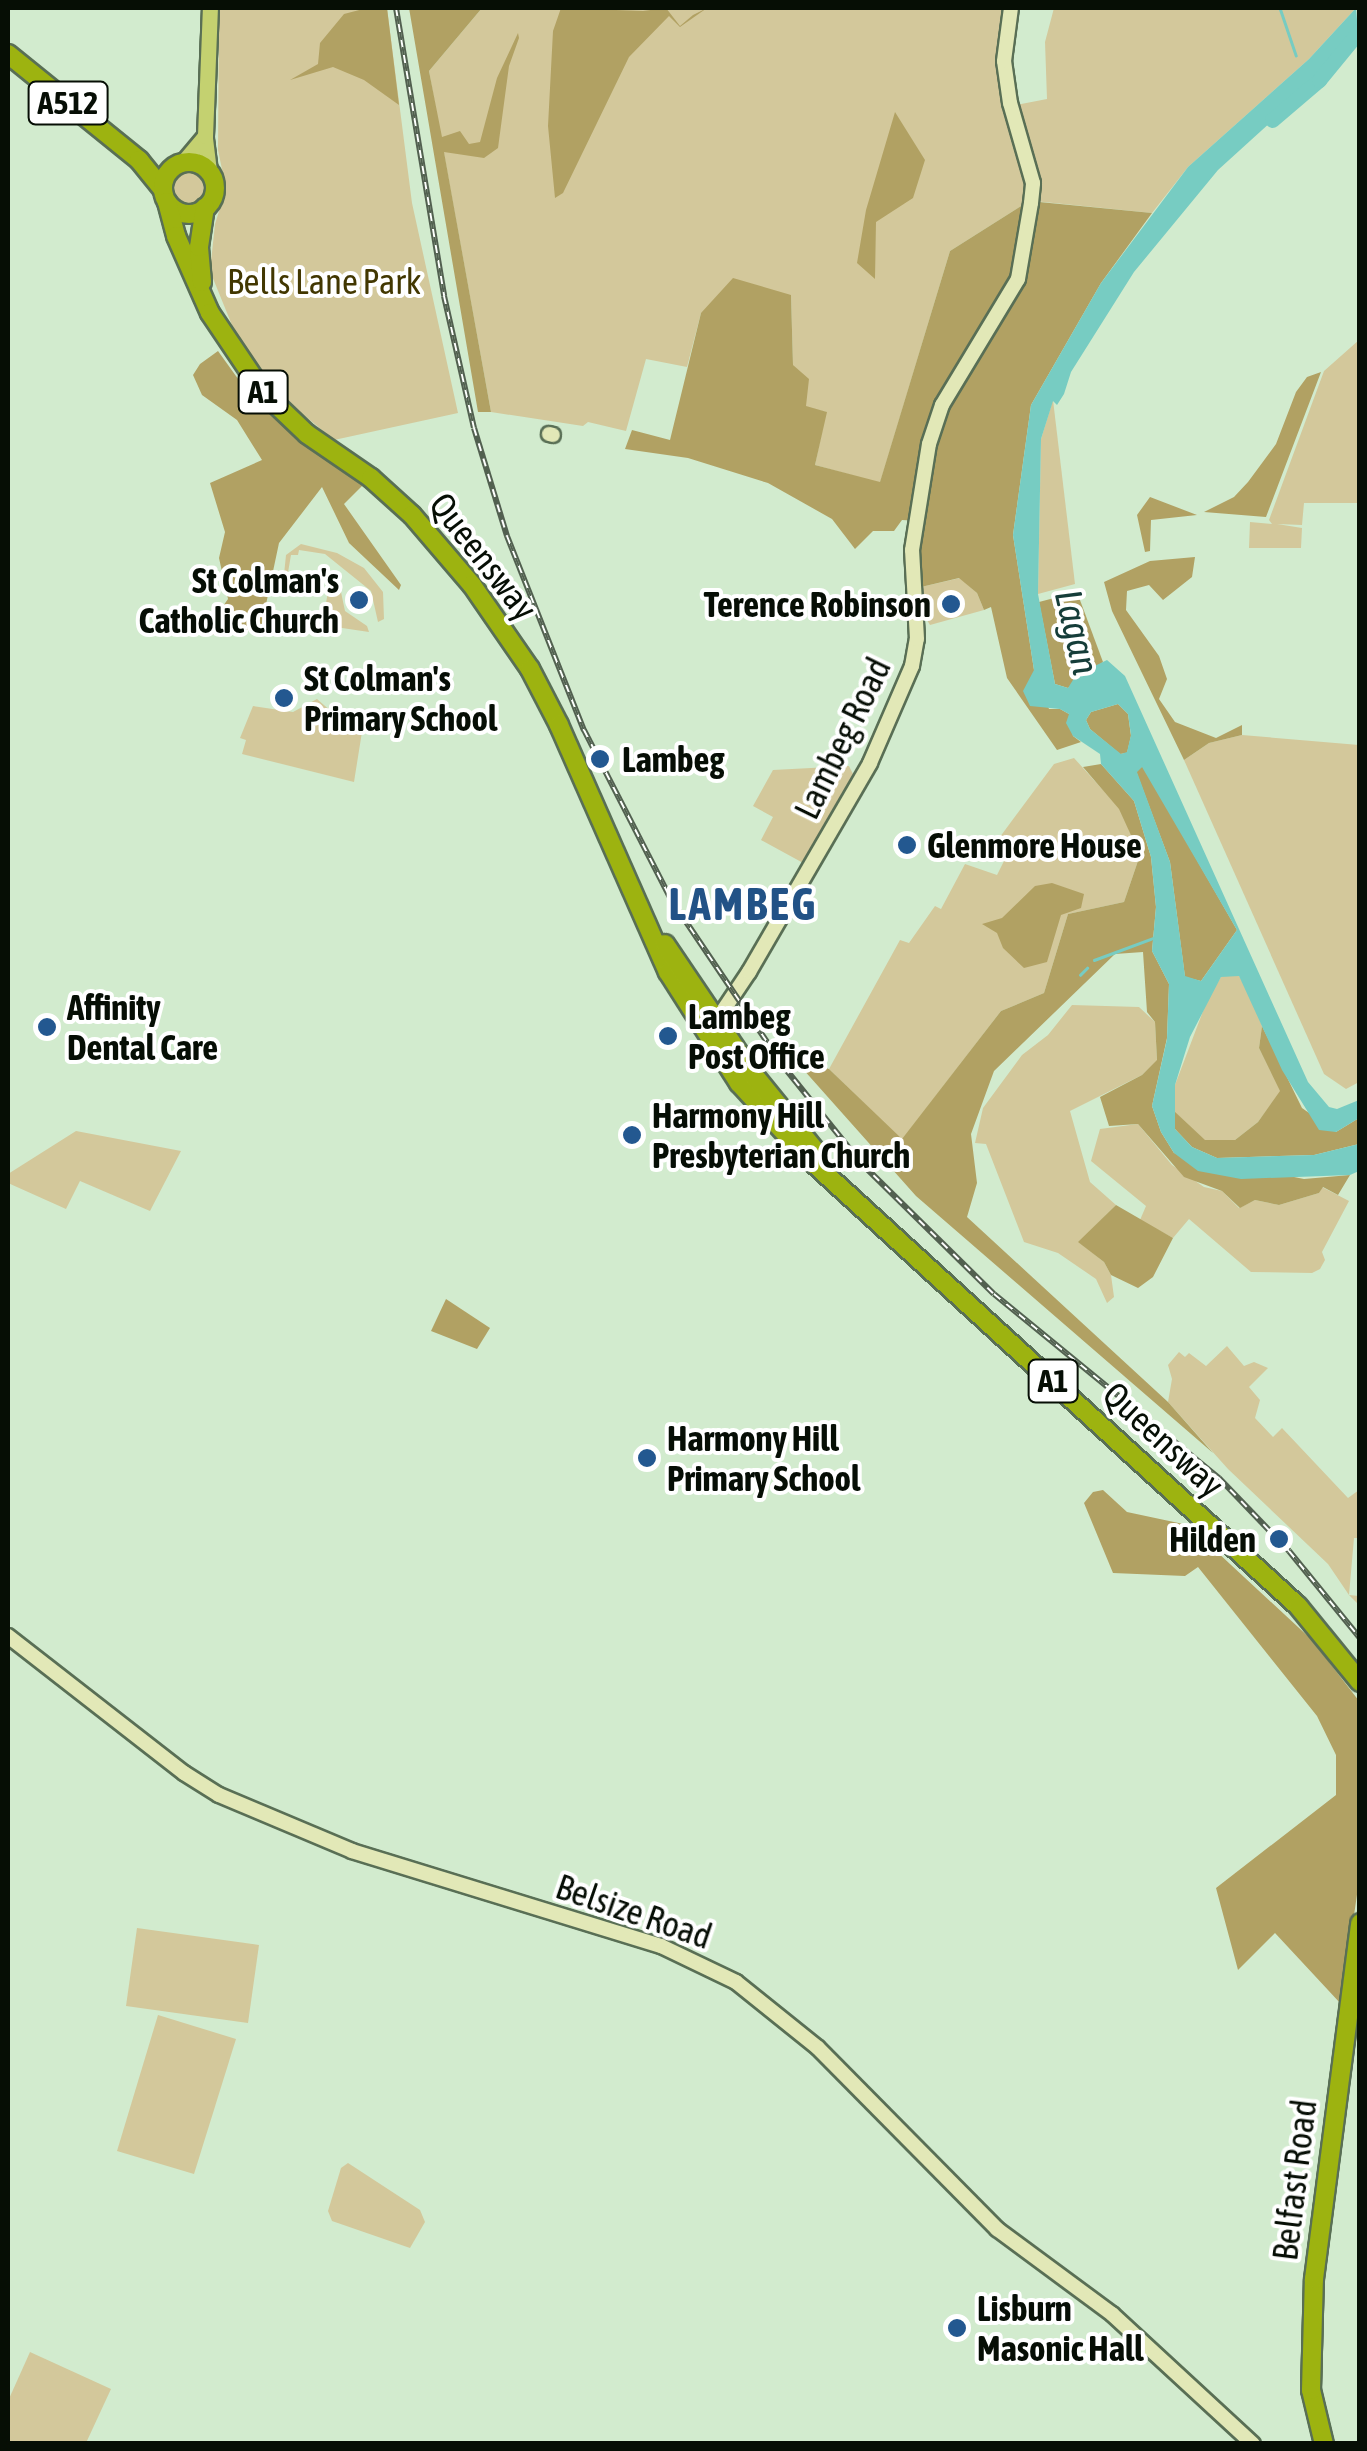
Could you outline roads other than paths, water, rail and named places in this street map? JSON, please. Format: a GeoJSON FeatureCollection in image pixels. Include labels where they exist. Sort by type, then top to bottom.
{"type":"FeatureCollection","features":[{"type":"Feature","properties":{"kind":"highway","name":"A512"},"geometry":{"type":"LineString","coordinates":[[8,54],[139,160],[165,196]]}},
{"type":"Feature","properties":{"kind":"highway","name":"A512"},"geometry":{"type":"LineString","coordinates":[[139,160],[179,165]]}},
{"type":"Feature","properties":{"kind":"highway"},"geometry":{"type":"LineString","coordinates":[[206,208],[190,214],[165,196],[179,165],[198,164],[209,172]]}},
{"type":"Feature","properties":{"kind":"highway","name":"A1"},"geometry":{"type":"LineString","coordinates":[[206,208],[214,194],[209,172]]}},
{"type":"Feature","properties":{"kind":"highway","name":"Queensway"},"geometry":{"type":"LineString","coordinates":[[165,196],[202,292],[226,341],[264,393],[307,434],[398,500],[493,613],[547,698],[645,914],[708,1021],[866,1210]]}},
{"type":"Feature","properties":{"kind":"highway","name":"Queensway"},"geometry":{"type":"LineString","coordinates":[[202,292],[200,247],[206,208]]}},
{"type":"Feature","properties":{"kind":"highway","name":"Queensway"},"geometry":{"type":"LineString","coordinates":[[708,1021],[710,1042],[764,1112],[1310,1619],[1360,1682]]}},
{"type":"Feature","properties":{"kind":"highway","name":"Belfast Road"},"geometry":{"type":"LineString","coordinates":[[1324,2444],[1311,2390],[1314,2279],[1360,1923]]}},
{"type":"Feature","properties":{"kind":"main road","name":"A1"},"geometry":{"type":"LineString","coordinates":[[209,172],[206,136],[210,8]]}},
{"type":"Feature","properties":{"kind":"main road"},"geometry":{"type":"LineString","coordinates":[[179,165],[206,136]]}},
{"type":"Feature","properties":{"kind":"street","name":"Lambeg Road"},"geometry":{"type":"LineString","coordinates":[[708,1021],[744,981],[870,763],[912,666],[917,640],[912,550],[928,444],[942,404],[1018,279],[1031,203],[1033,183],[1010,104],[1004,61],[1011,8]]}},
{"type":"Feature","properties":{"kind":"street","name":"Belsize Road"},"geometry":{"type":"LineString","coordinates":[[8,1636],[184,1774],[223,1798],[352,1851],[661,1946],[736,1982],[808,2038],[988,2221],[1112,2314],[1253,2444]]}},
{"type":"Feature","properties":{"kind":"water"},"geometry":{"type":"Polygon","coordinates":[[[1356,8],[1359,42],[1218,170],[1134,272],[1071,372],[1057,405],[1053,401],[1041,439],[1038,594],[1055,684],[1068,688],[1076,675],[1107,660],[1125,676],[1308,1082],[1329,1107],[1337,1109],[1359,1100],[1359,1118],[1336,1132],[1319,1130],[1282,1070],[1239,976],[1221,977],[1190,1037],[1175,1085],[1175,1129],[1192,1147],[1217,1158],[1314,1155],[1359,1144],[1359,1171],[1350,1175],[1241,1179],[1198,1171],[1174,1153],[1161,1132],[1152,1106],[1167,1039],[1169,984],[1152,951],[1156,907],[1151,857],[1134,801],[1101,764],[1100,754],[1073,736],[1066,723],[1069,714],[1060,709],[1030,706],[1023,691],[1034,670],[1013,535],[1031,405],[1101,283],[1188,167],[1309,59],[1356,8]],[[1118,704],[1091,712],[1086,720],[1090,729],[1121,754],[1127,752],[1131,735],[1128,714],[1118,704]],[[1142,767],[1137,772],[1170,862],[1185,976],[1201,981],[1237,930],[1142,767]]]}},
{"type":"Feature","properties":{"kind":"waterway"},"geometry":{"type":"LineString","coordinates":[[1280,8],[1296,55]]}},
{"type":"Feature","properties":{"kind":"waterway","name":"Lagan"},"geometry":{"type":"LineString","coordinates":[[1272,120],[1319,80],[1360,30]]}},
{"type":"Feature","properties":{"kind":"waterway"},"geometry":{"type":"LineString","coordinates":[[1094,960],[1153,938]]}},
{"type":"Feature","properties":{"kind":"waterway"},"geometry":{"type":"LineString","coordinates":[[1080,975],[1087,968]]}},
{"type":"Feature","properties":{"kind":"railway"},"geometry":{"type":"LineString","coordinates":[[396,8],[444,296],[474,428],[507,536],[584,730],[672,901],[784,1067],[862,1164],[994,1294],[1219,1478],[1289,1551],[1360,1638]]}},
{"type":"Feature","properties":{"kind":"place","name":"St Colman's Catholic Church"},"geometry":{"type":"Point","coordinates":[359,600]}},
{"type":"Feature","properties":{"kind":"place","name":"Terence Robinson"},"geometry":{"type":"Point","coordinates":[951,604]}},
{"type":"Feature","properties":{"kind":"place","name":"St Colman's Primary School"},"geometry":{"type":"Point","coordinates":[284,698]}},
{"type":"Feature","properties":{"kind":"place","name":"Lambeg"},"geometry":{"type":"Point","coordinates":[600,759]}},
{"type":"Feature","properties":{"kind":"place","name":"Glenmore House"},"geometry":{"type":"Point","coordinates":[907,845]}},
{"type":"Feature","properties":{"kind":"place","name":"Affinity Dental Care"},"geometry":{"type":"Point","coordinates":[47,1027]}},
{"type":"Feature","properties":{"kind":"place","name":"Lambeg Post Office"},"geometry":{"type":"Point","coordinates":[668,1036]}},
{"type":"Feature","properties":{"kind":"place","name":"Harmony Hill Presbyterian Church"},"geometry":{"type":"Point","coordinates":[632,1135]}},
{"type":"Feature","properties":{"kind":"place","name":"Harmony Hill Primary School"},"geometry":{"type":"Point","coordinates":[647,1458]}},
{"type":"Feature","properties":{"kind":"place","name":"Hilden"},"geometry":{"type":"Point","coordinates":[1279,1539]}},
{"type":"Feature","properties":{"kind":"place","name":"Lisburn Masonic Hall"},"geometry":{"type":"Point","coordinates":[957,2328]}},
{"type":"Feature","properties":{"kind":"district","name":"LAMBEG"},"geometry":{"type":"Point","coordinates":[743,905]}},
{"type":"Feature","properties":{"kind":"park label","name":"Bells Lane Park"},"geometry":{"type":"Point","coordinates":[324,281]}}]}
